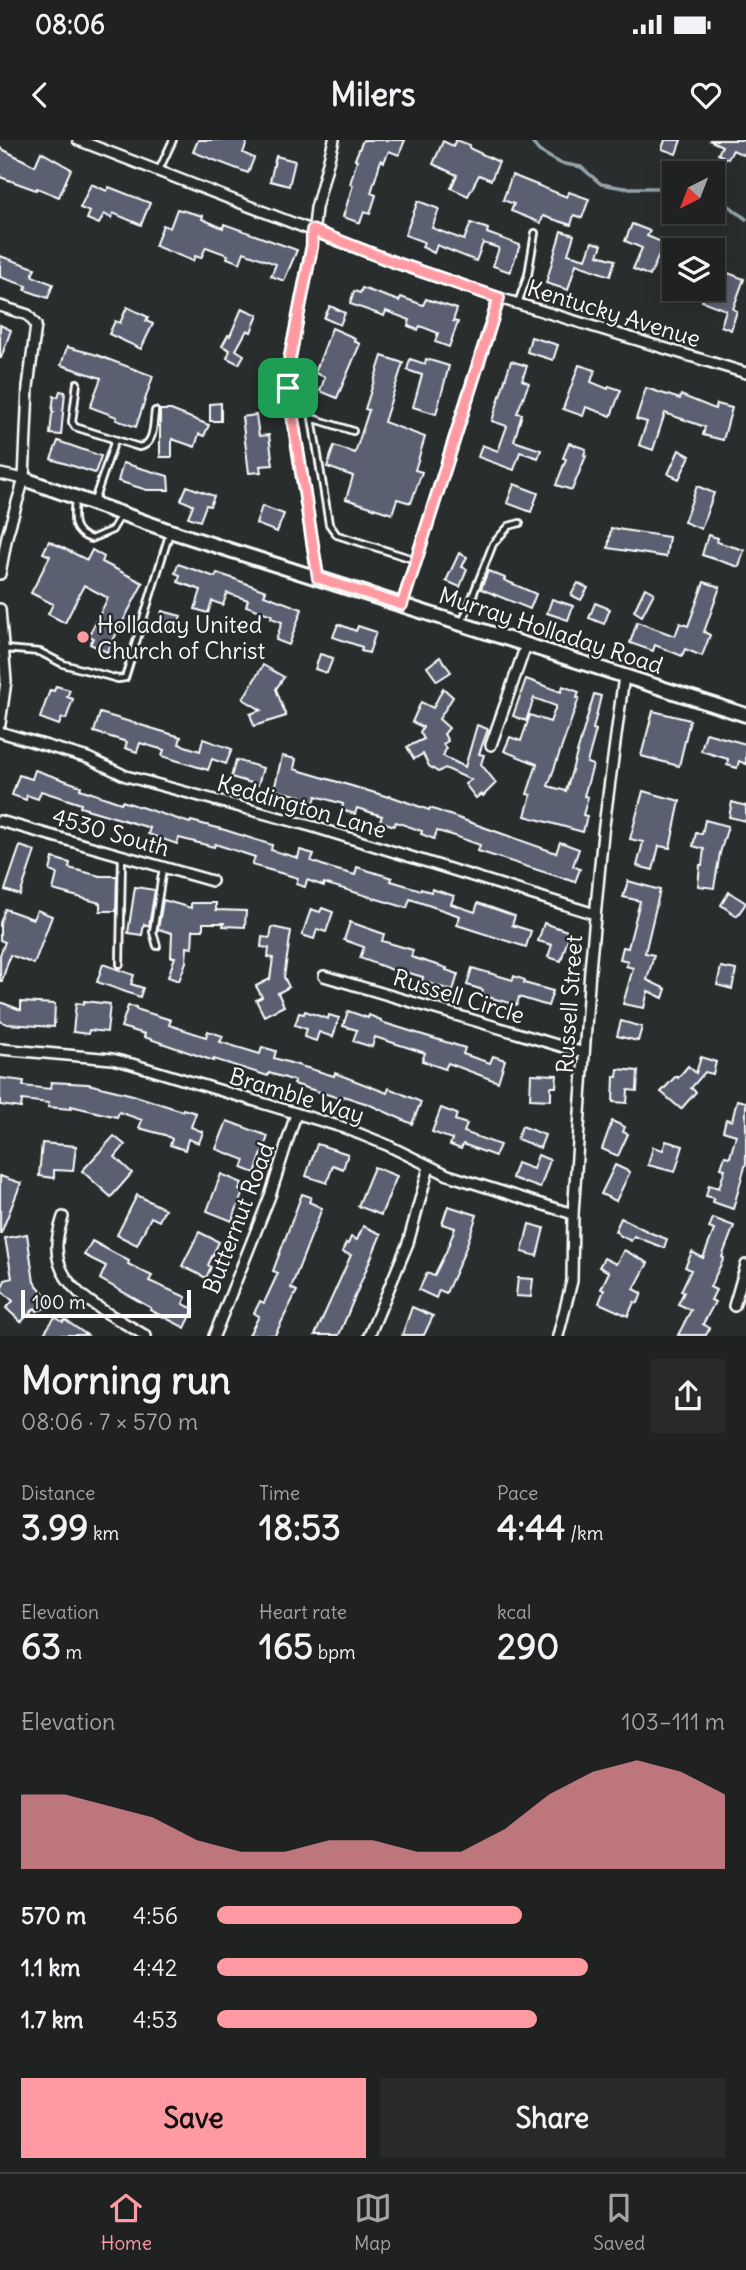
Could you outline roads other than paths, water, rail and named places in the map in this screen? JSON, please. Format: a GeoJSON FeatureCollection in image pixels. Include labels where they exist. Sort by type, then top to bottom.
{"type":"FeatureCollection","features":[{"type":"Feature","properties":{"kind":"street","name":"Kentucky Avenue"},"geometry":{"type":"LineString","coordinates":[[78,140],[391,261],[499,298],[746,373]]}},
{"type":"Feature","properties":{"kind":"street"},"geometry":{"type":"LineString","coordinates":[[318,578],[288,388],[288,367],[312,246],[312,230],[334,140]]}},
{"type":"Feature","properties":{"kind":"street"},"geometry":{"type":"LineString","coordinates":[[402,605],[499,298]]}},
{"type":"Feature","properties":{"kind":"street"},"geometry":{"type":"LineString","coordinates":[[0,306],[27,315],[36,325],[28,387],[24,480],[5,544],[0,574]]}},
{"type":"Feature","properties":{"kind":"street"},"geometry":{"type":"LineString","coordinates":[[0,474],[24,480]]}},
{"type":"Feature","properties":{"kind":"street","name":"Murray Holladay Road"},"geometry":{"type":"LineString","coordinates":[[24,480],[170,531],[746,715]]}},
{"type":"Feature","properties":{"kind":"street"},"geometry":{"type":"LineString","coordinates":[[0,609],[6,681],[0,724]]}},
{"type":"Feature","properties":{"kind":"street"},"geometry":{"type":"LineString","coordinates":[[491,745],[526,645]]}},
{"type":"Feature","properties":{"kind":"street","name":"Russell Street"},"geometry":{"type":"LineString","coordinates":[[558,1335],[572,1281],[573,1214],[595,914],[624,676]]}},
{"type":"Feature","properties":{"kind":"street","name":"Keddington Lane"},"geometry":{"type":"LineString","coordinates":[[0,732],[88,758],[126,776],[314,827],[595,914]]}},
{"type":"Feature","properties":{"kind":"street","name":"4530 South"},"geometry":{"type":"LineString","coordinates":[[0,821],[212,881]]}},
{"type":"Feature","properties":{"kind":"street","name":"Russell Circle"},"geometry":{"type":"LineString","coordinates":[[324,976],[584,1053]]}},
{"type":"Feature","properties":{"kind":"street","name":"Bramble Way"},"geometry":{"type":"LineString","coordinates":[[0,1049],[111,1059],[355,1132],[387,1144],[429,1167],[480,1186],[573,1214]]}},
{"type":"Feature","properties":{"kind":"street","name":"Butternut Road"},"geometry":{"type":"LineString","coordinates":[[214,1335],[270,1196],[296,1114]]}},
{"type":"Feature","properties":{"kind":"street"},"geometry":{"type":"LineString","coordinates":[[369,1335],[408,1243],[429,1167]]}},
{"type":"Feature","properties":{"kind":"street"},"geometry":{"type":"LineString","coordinates":[[63,1217],[57,1252],[66,1279],[87,1298],[146,1335]]}},
{"type":"Feature","properties":{"kind":"street"},"geometry":{"type":"LineString","coordinates":[[734,1306],[746,1265]]}},
{"type":"Feature","properties":{"kind":"lane"},"geometry":{"type":"LineString","coordinates":[[159,171],[173,140]]}},
{"type":"Feature","properties":{"kind":"lane"},"geometry":{"type":"LineString","coordinates":[[517,303],[528,275],[535,233]]}},
{"type":"Feature","properties":{"kind":"lane"},"geometry":{"type":"LineString","coordinates":[[77,383],[72,424],[139,447],[148,445],[155,411]]}},
{"type":"Feature","properties":{"kind":"lane"},"geometry":{"type":"LineString","coordinates":[[353,431],[312,418],[329,524],[337,535],[416,560]]}},
{"type":"Feature","properties":{"kind":"lane"},"geometry":{"type":"LineString","coordinates":[[93,505],[116,439]]}},
{"type":"Feature","properties":{"kind":"lane"},"geometry":{"type":"LineString","coordinates":[[75,499],[73,520],[75,528],[82,536],[91,539],[112,530],[121,515]]}},
{"type":"Feature","properties":{"kind":"lane"},"geometry":{"type":"LineString","coordinates":[[462,624],[493,544],[509,526],[520,523]]}},
{"type":"Feature","properties":{"kind":"lane"},"geometry":{"type":"LineString","coordinates":[[5,649],[40,652],[63,664],[118,679],[125,678],[170,531]]}},
{"type":"Feature","properties":{"kind":"lane"},"geometry":{"type":"LineString","coordinates":[[120,964],[123,867],[121,855]]}},
{"type":"Feature","properties":{"kind":"lane"},"geometry":{"type":"LineString","coordinates":[[158,946],[153,932],[164,867]]}},
{"type":"Feature","properties":{"kind":"waterway"},"geometry":{"type":"LineString","coordinates":[[530,140],[539,151],[560,163],[581,167],[601,184],[624,188],[662,189]]}},
{"type":"Feature","properties":{"kind":"waterway"},"geometry":{"type":"LineString","coordinates":[[725,206],[746,219]]}},
{"type":"Feature","properties":{"kind":"place","name":"Holladay United Church of Christ"},"geometry":{"type":"Point","coordinates":[83,637]}}]}
